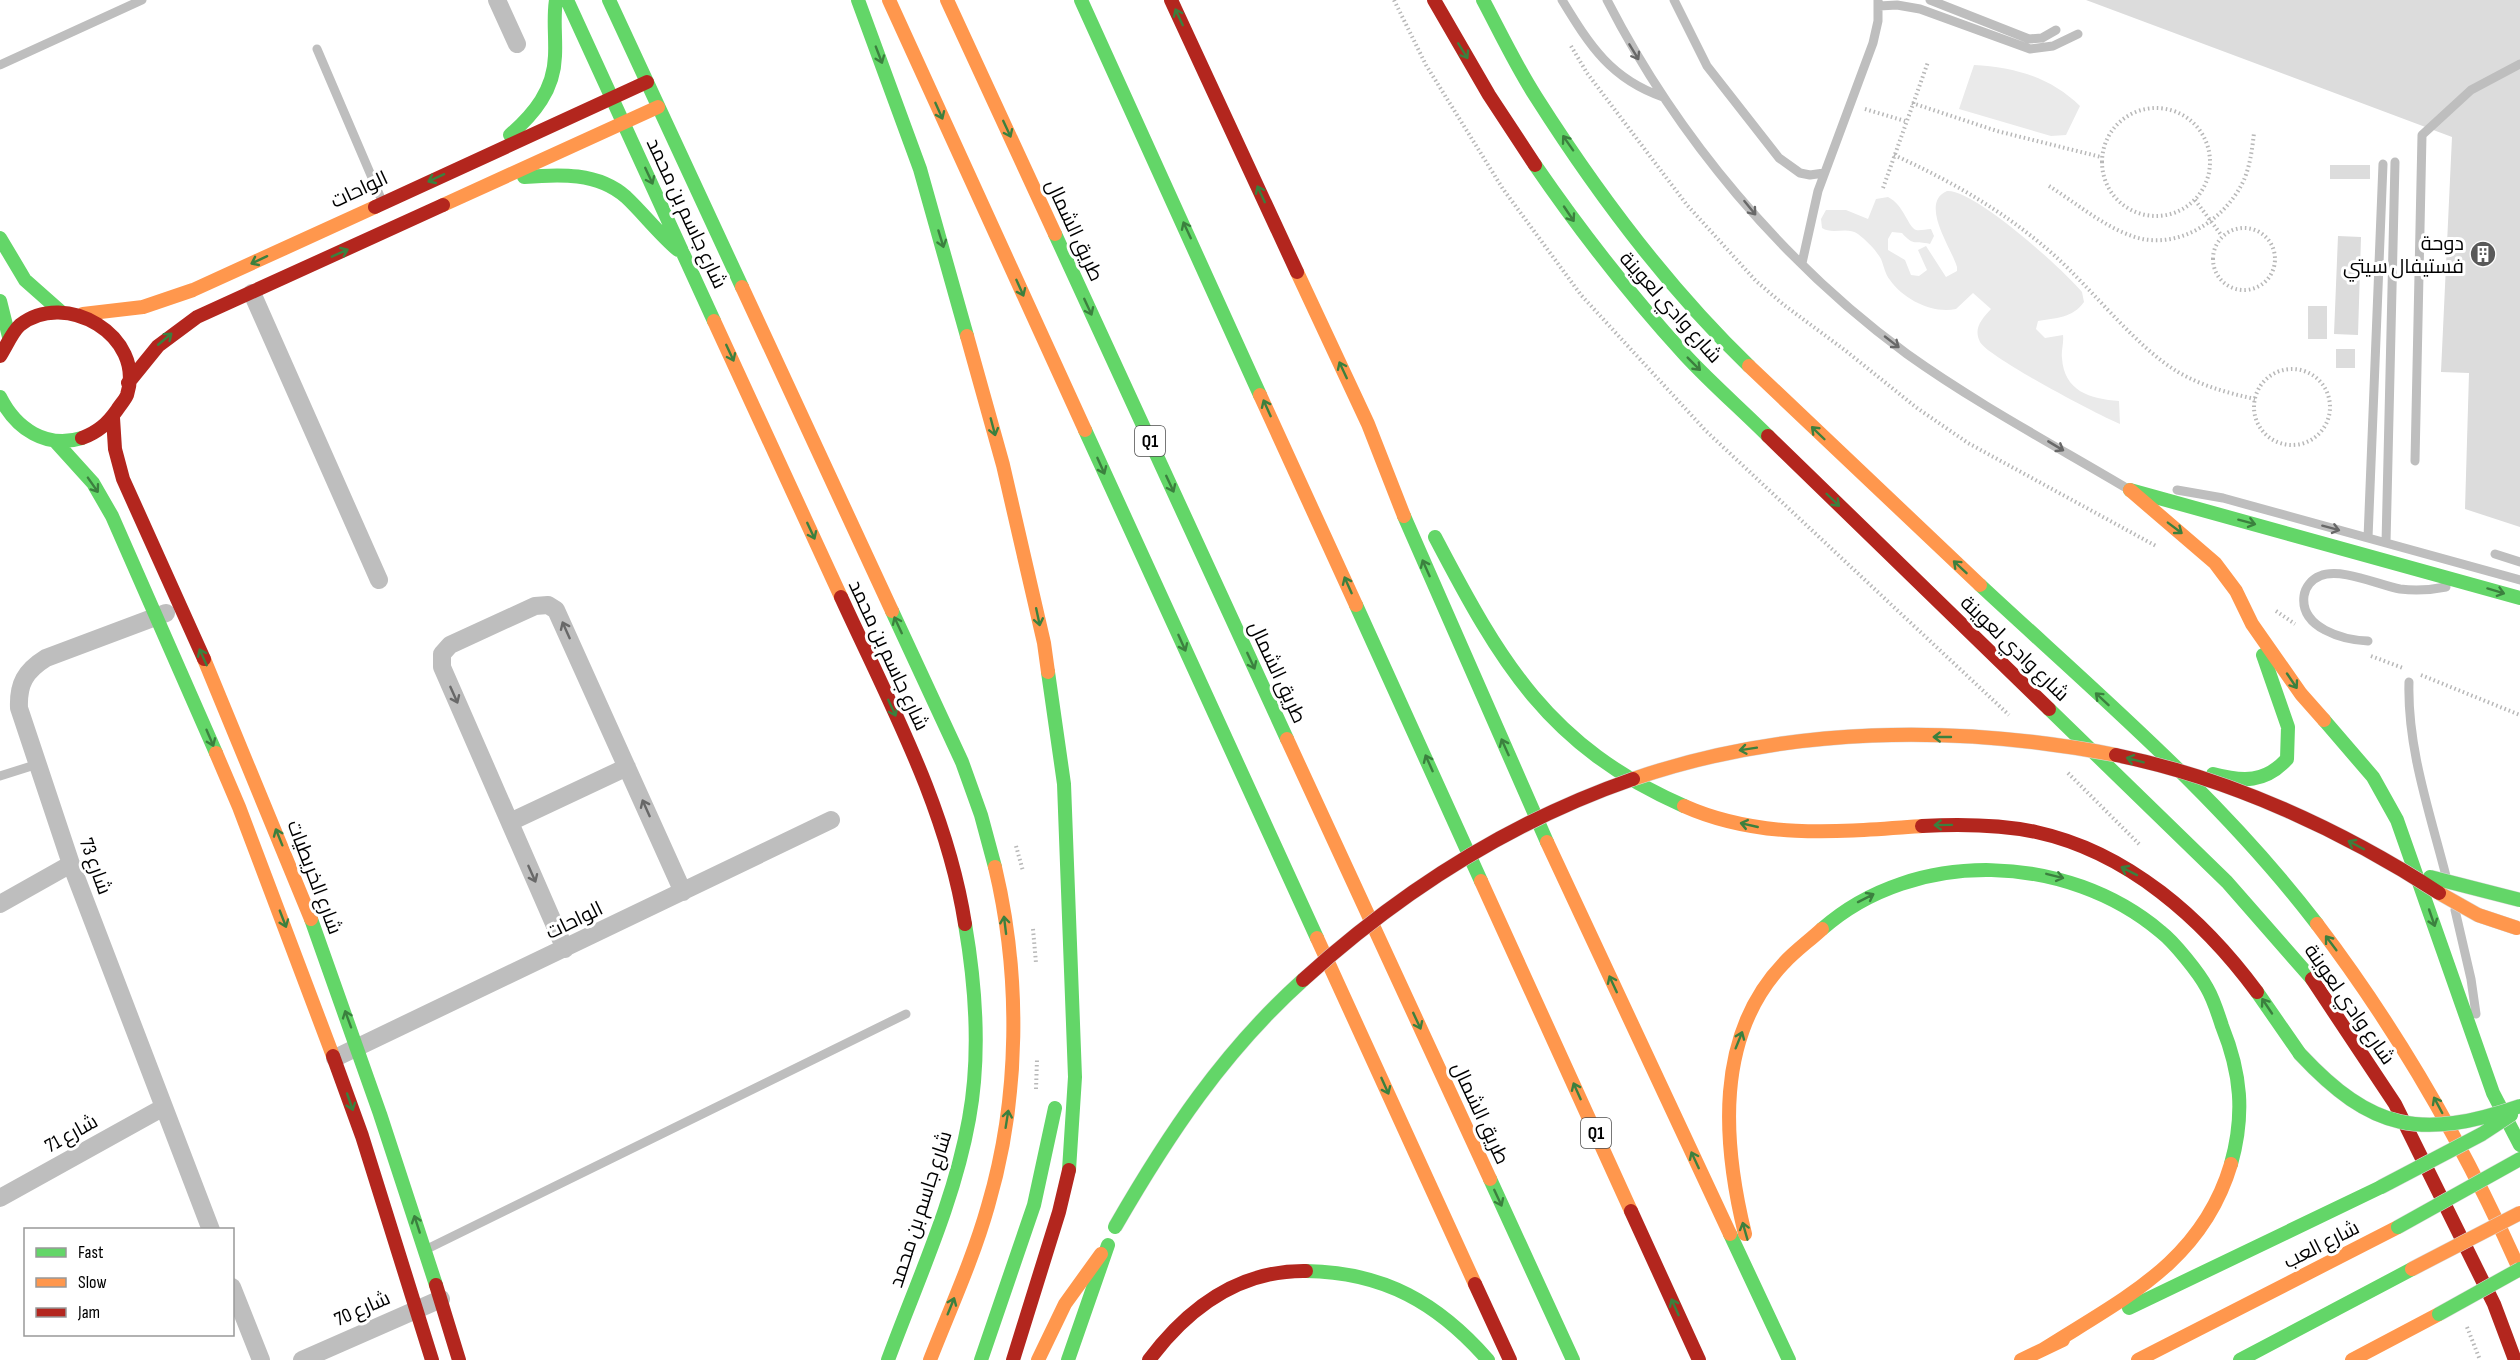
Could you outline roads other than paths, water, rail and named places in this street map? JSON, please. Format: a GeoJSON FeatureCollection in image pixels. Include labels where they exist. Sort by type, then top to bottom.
{"type":"FeatureCollection","features":[{"type":"Feature","properties":{"kind":"main road"},"geometry":{"type":"LineString","coordinates":[[489,153],[532,116],[547,94],[555,68],[553,27],[556,0]]}},
{"type":"Feature","properties":{"kind":"main road","name":"شارع جاسم بن محمد"},"geometry":{"type":"LineString","coordinates":[[567,0],[919,767],[944,832],[963,901],[973,984],[975,1026],[967,1131],[939,1226],[888,1360]]}},
{"type":"Feature","properties":{"kind":"main road","name":"شارع جاسم بن محمد"},"geometry":{"type":"LineString","coordinates":[[609,0],[962,762],[978,801],[993,853],[1011,972],[1014,1019],[1012,1088],[999,1162],[988,1206],[930,1360]]}},
{"type":"Feature","properties":{"kind":"main road"},"geometry":{"type":"LineString","coordinates":[[858,0],[927,191],[973,353],[1025,555],[1050,680],[1064,783],[1076,1077],[1068,1175],[1052,1239],[1012,1360]]}},
{"type":"Feature","properties":{"kind":"main road"},"geometry":{"type":"LineString","coordinates":[[889,0],[1510,1360]]}},
{"type":"Feature","properties":{"kind":"main road","name":"طريق الشمال"},"geometry":{"type":"LineString","coordinates":[[947,0],[1573,1360]]}},
{"type":"Feature","properties":{"kind":"main road","name":"Q1"},"geometry":{"type":"LineString","coordinates":[[1081,0],[1699,1360]]}},
{"type":"Feature","properties":{"kind":"main road"},"geometry":{"type":"LineString","coordinates":[[1171,0],[1368,424],[1409,529],[1559,870],[1789,1360]]}},
{"type":"Feature","properties":{"kind":"main road","name":"شارع وادي لعوينة"},"geometry":{"type":"LineString","coordinates":[[1434,0],[1450,30],[1533,162],[1575,223],[1636,300],[1696,366],[2227,882],[2315,982],[2394,1104],[2494,1304],[2515,1360]]}},
{"type":"Feature","properties":{"kind":"main road","name":"شارع وادي لعوينة"},"geometry":{"type":"LineString","coordinates":[[1483,0],[1535,96],[1651,260],[1720,338],[1851,465],[2161,753],[2256,848],[2303,905],[2374,1003],[2427,1084],[2488,1200],[2517,1272]]}},
{"type":"Feature","properties":{"kind":"main road","name":"الواحات"},"geometry":{"type":"LineString","coordinates":[[83,314],[143,307],[167,300],[647,82]]}},
{"type":"Feature","properties":{"kind":"main road"},"geometry":{"type":"LineString","coordinates":[[0,397],[11,417],[28,432],[55,441],[74,440],[93,434],[113,418],[120,407],[128,383],[151,352],[180,327],[658,107]]}},
{"type":"Feature","properties":{"kind":"main road"},"geometry":{"type":"LineString","coordinates":[[503,180],[565,173],[600,181],[626,197],[659,234],[686,257]]}},
{"type":"Feature","properties":{"kind":"main road"},"geometry":{"type":"LineString","coordinates":[[0,238],[25,280],[46,302],[60,311]]}},
{"type":"Feature","properties":{"kind":"main road"},"geometry":{"type":"LineString","coordinates":[[0,301],[9,337]]}},
{"type":"Feature","properties":{"kind":"main road"},"geometry":{"type":"LineString","coordinates":[[0,356],[9,337],[26,321],[60,311],[83,314],[105,326],[121,346],[128,370],[128,383]]}},
{"type":"Feature","properties":{"kind":"main road","name":"شارع الخريطيات"},"geometry":{"type":"LineString","coordinates":[[113,418],[115,449],[123,479],[181,607],[288,859],[358,1048],[459,1360]]}},
{"type":"Feature","properties":{"kind":"main road"},"geometry":{"type":"LineString","coordinates":[[1368,424],[1409,492]]}},
{"type":"Feature","properties":{"kind":"main road"},"geometry":{"type":"LineString","coordinates":[[6,434],[28,432]]}},
{"type":"Feature","properties":{"kind":"main road"},"geometry":{"type":"LineString","coordinates":[[55,441],[81,468],[103,499],[239,807],[335,1058],[432,1360]]}},
{"type":"Feature","properties":{"kind":"main road"},"geometry":{"type":"LineString","coordinates":[[2130,490],[2215,563],[2236,591],[2252,624],[2288,727],[2287,759],[2270,776],[2244,780],[2202,771],[2161,753]]}},
{"type":"Feature","properties":{"kind":"main road"},"geometry":{"type":"LineString","coordinates":[[2130,490],[2520,598]]}},
{"type":"Feature","properties":{"kind":"main road"},"geometry":{"type":"LineString","coordinates":[[1426,521],[1472,608],[1526,689],[1561,727],[1636,783],[1684,806],[1760,828],[1802,833],[1851,833],[1919,826],[1978,825],[2036,832],[2084,848],[2139,876],[2193,915],[2244,971],[2300,1054],[2322,1081],[2348,1101],[2397,1122],[2420,1127],[2452,1126],[2520,1108]]}},
{"type":"Feature","properties":{"kind":"main road"},"geometry":{"type":"LineString","coordinates":[[2252,624],[2301,694],[2373,777],[2397,820],[2493,1093],[2520,1145]]}},
{"type":"Feature","properties":{"kind":"main road"},"geometry":{"type":"LineString","coordinates":[[1068,1360],[1115,1227],[1150,1164],[1233,1049],[1283,997],[1351,935],[1432,876],[1503,834],[1583,798],[1685,761],[1817,740],[1871,736],[1965,737],[2032,742],[2128,758],[2224,785],[2342,837],[2408,872],[2444,897],[2478,915],[2519,928]]}},
{"type":"Feature","properties":{"kind":"main road"},"geometry":{"type":"LineString","coordinates":[[1773,1328],[1742,1221],[1726,1139],[1728,1080],[1735,1049],[1746,1022],[1770,981],[1798,947],[1824,923],[1854,904],[1916,877],[1959,869],[1997,867],[2063,878],[2094,890],[2162,932],[2192,963],[2213,996],[2228,1031],[2238,1072],[2241,1107],[2239,1136],[2231,1166],[2220,1193],[2194,1240],[2172,1263],[2152,1279],[2044,1349]]}},
{"type":"Feature","properties":{"kind":"main road"},"geometry":{"type":"LineString","coordinates":[[2408,872],[2520,900]]}},
{"type":"Feature","properties":{"kind":"main road"},"geometry":{"type":"LineString","coordinates":[[1059,1072],[1072,988]]}},
{"type":"Feature","properties":{"kind":"main road"},"geometry":{"type":"LineString","coordinates":[[981,1360],[1012,1278],[1030,1220],[1051,1136],[1057,1094]]}},
{"type":"Feature","properties":{"kind":"main road"},"geometry":{"type":"LineString","coordinates":[[2021,1360],[2381,1187],[2482,1134],[2520,1108]]}},
{"type":"Feature","properties":{"kind":"main road","name":"شارع العب"},"geometry":{"type":"LineString","coordinates":[[2138,1360],[2398,1227],[2520,1159]]}},
{"type":"Feature","properties":{"kind":"main road"},"geometry":{"type":"LineString","coordinates":[[2240,1360],[2520,1213]]}},
{"type":"Feature","properties":{"kind":"main road"},"geometry":{"type":"LineString","coordinates":[[1038,1360],[1068,1299],[1108,1245]]}},
{"type":"Feature","properties":{"kind":"main road"},"geometry":{"type":"LineString","coordinates":[[1149,1360],[1165,1339],[1196,1308],[1222,1291],[1254,1279],[1290,1272],[1329,1271],[1364,1276],[1393,1285],[1423,1300],[1451,1320],[1488,1360]]}},
{"type":"Feature","properties":{"kind":"main road"},"geometry":{"type":"LineString","coordinates":[[2352,1360],[2517,1272]]}},
{"type":"Feature","properties":{"kind":"street"},"geometry":{"type":"LineString","coordinates":[[497,0],[517,44]]}},
{"type":"Feature","properties":{"kind":"street"},"geometry":{"type":"LineString","coordinates":[[252,293],[379,580]]}},
{"type":"Feature","properties":{"kind":"street"},"geometry":{"type":"LineString","coordinates":[[565,949],[442,667],[440,660],[445,648],[461,640],[535,606],[552,608],[559,615],[683,892]]}},
{"type":"Feature","properties":{"kind":"street","name":"شارع 73"},"geometry":{"type":"LineString","coordinates":[[181,607],[46,658],[33,666],[23,678],[19,693],[19,708],[71,864],[210,1228]]}},
{"type":"Feature","properties":{"kind":"street"},"geometry":{"type":"LineString","coordinates":[[510,822],[627,767]]}},
{"type":"Feature","properties":{"kind":"street","name":"الواحات"},"geometry":{"type":"LineString","coordinates":[[335,1058],[831,820]]}},
{"type":"Feature","properties":{"kind":"street"},"geometry":{"type":"LineString","coordinates":[[0,904],[71,864]]}},
{"type":"Feature","properties":{"kind":"street","name":"شارع 71"},"geometry":{"type":"LineString","coordinates":[[0,1198],[164,1107]]}},
{"type":"Feature","properties":{"kind":"street"},"geometry":{"type":"LineString","coordinates":[[234,1292],[261,1360]]}},
{"type":"Feature","properties":{"kind":"street","name":"شارع 70"},"geometry":{"type":"LineString","coordinates":[[302,1360],[441,1299]]}},
{"type":"Feature","properties":{"kind":"lane"},"geometry":{"type":"LineString","coordinates":[[0,64],[142,0]]}},
{"type":"Feature","properties":{"kind":"lane"},"geometry":{"type":"LineString","coordinates":[[1562,0],[1602,59],[1615,73],[1638,87],[1664,97]]}},
{"type":"Feature","properties":{"kind":"lane"},"geometry":{"type":"LineString","coordinates":[[1607,0],[1631,47],[1664,97],[1759,219],[1856,313],[1908,354],[2130,490],[2156,489],[2200,493],[2520,580]]}},
{"type":"Feature","properties":{"kind":"lane"},"geometry":{"type":"LineString","coordinates":[[1674,0],[1707,66],[1779,158],[1800,173],[1810,175],[1824,173]]}},
{"type":"Feature","properties":{"kind":"lane"},"geometry":{"type":"LineString","coordinates":[[1930,0],[2029,39],[2042,38],[2056,30]]}},
{"type":"Feature","properties":{"kind":"lane"},"geometry":{"type":"LineString","coordinates":[[1802,263],[1812,213],[1824,173],[1873,43],[1878,3],[1920,9],[2030,49],[2053,46],[2078,34]]}},
{"type":"Feature","properties":{"kind":"lane"},"geometry":{"type":"LineString","coordinates":[[316,49],[383,203]]}},
{"type":"Feature","properties":{"kind":"lane"},"geometry":{"type":"LineString","coordinates":[[2415,461],[2422,135],[2471,90],[2520,64]]}},
{"type":"Feature","properties":{"kind":"lane"},"geometry":{"type":"LineString","coordinates":[[2386,543],[2395,162]]}},
{"type":"Feature","properties":{"kind":"lane"},"geometry":{"type":"LineString","coordinates":[[2367,538],[2383,164]]}},
{"type":"Feature","properties":{"kind":"lane"},"geometry":{"type":"LineString","coordinates":[[2495,554],[2520,562]]}},
{"type":"Feature","properties":{"kind":"lane"},"geometry":{"type":"LineString","coordinates":[[2368,640],[2341,636],[2312,621],[2304,608],[2303,600],[2305,591],[2315,578],[2331,573],[2414,590],[2448,587],[2464,581]]}},
{"type":"Feature","properties":{"kind":"lane"},"geometry":{"type":"LineString","coordinates":[[2409,682],[2408,711],[2413,744],[2471,979],[2476,1015],[2474,1041]]}},
{"type":"Feature","properties":{"kind":"lane"},"geometry":{"type":"LineString","coordinates":[[0,776],[38,764]]}},
{"type":"Feature","properties":{"kind":"lane"},"geometry":{"type":"LineString","coordinates":[[425,1250],[906,1014]]}},
{"type":"Feature","properties":{"kind":"place","name":"دوحة فستيفال سيتي"},"geometry":{"type":"Point","coordinates":[2483,254]}}]}
